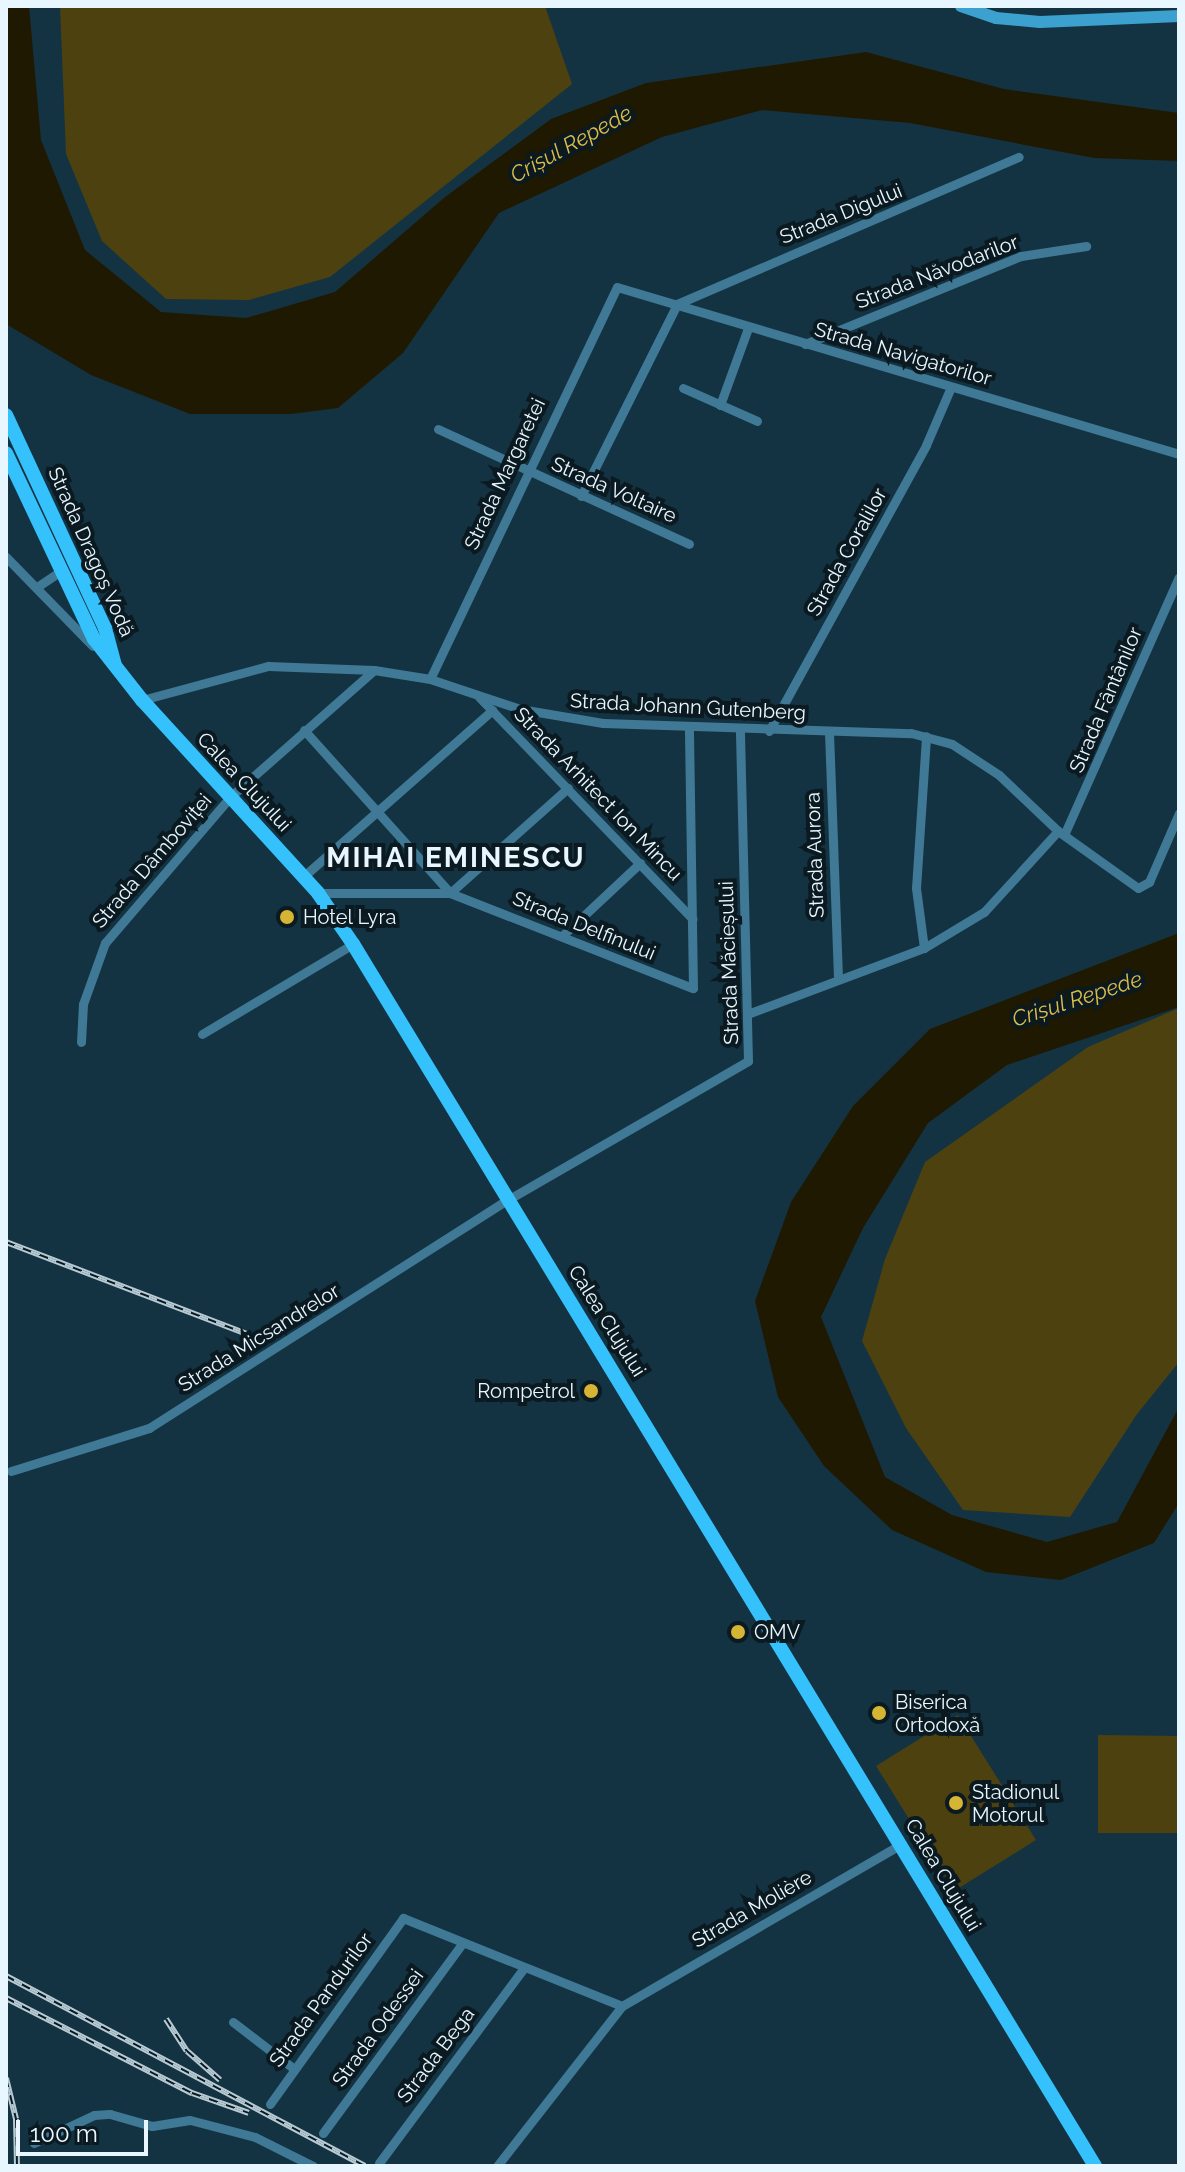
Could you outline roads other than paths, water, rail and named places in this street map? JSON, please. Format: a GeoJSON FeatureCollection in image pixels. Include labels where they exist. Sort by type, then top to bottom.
{"type":"FeatureCollection","features":[{"type":"Feature","properties":{"kind":"main road","name":"Strada Dragoș Vodă"},"geometry":{"type":"LineString","coordinates":[[6,415],[60,548],[62,570],[94,639],[115,665]]}},
{"type":"Feature","properties":{"kind":"main road","name":"Strada Dragoș Vodă"},"geometry":{"type":"LineString","coordinates":[[6,453],[105,628],[115,665]]}},
{"type":"Feature","properties":{"kind":"main road"},"geometry":{"type":"LineString","coordinates":[[62,570],[75,572],[95,619],[105,628]]}},
{"type":"Feature","properties":{"kind":"main road","name":"Calea Clujului"},"geometry":{"type":"LineString","coordinates":[[115,665],[142,700],[304,876],[353,944],[1095,2166]]}},
{"type":"Feature","properties":{"kind":"street"},"geometry":{"type":"LineString","coordinates":[[961,6],[996,18],[1040,22],[1145,21],[1179,16]]}},
{"type":"Feature","properties":{"kind":"street"},"geometry":{"type":"LineString","coordinates":[[1144,6],[1145,21]]}},
{"type":"Feature","properties":{"kind":"street","name":"Strada Digului"},"geometry":{"type":"LineString","coordinates":[[677,304],[1019,157]]}},
{"type":"Feature","properties":{"kind":"street","name":"Strada Năvodarilor"},"geometry":{"type":"LineString","coordinates":[[805,344],[1021,256],[1086,246]]}},
{"type":"Feature","properties":{"kind":"street","name":"Strada Navigatorilor"},"geometry":{"type":"LineString","coordinates":[[617,287],[1179,454]]}},
{"type":"Feature","properties":{"kind":"street","name":"Strada Margaretei"},"geometry":{"type":"LineString","coordinates":[[430,679],[525,470],[617,287]]}},
{"type":"Feature","properties":{"kind":"street"},"geometry":{"type":"LineString","coordinates":[[581,496],[677,304]]}},
{"type":"Feature","properties":{"kind":"street"},"geometry":{"type":"LineString","coordinates":[[720,405],[748,328]]}},
{"type":"Feature","properties":{"kind":"street","name":"Strada Coralilor"},"geometry":{"type":"LineString","coordinates":[[769,731],[926,445],[951,387]]}},
{"type":"Feature","properties":{"kind":"street"},"geometry":{"type":"LineString","coordinates":[[683,388],[757,421]]}},
{"type":"Feature","properties":{"kind":"street","name":"Strada Voltaire"},"geometry":{"type":"LineString","coordinates":[[438,429],[689,544]]}},
{"type":"Feature","properties":{"kind":"street","name":"Calea Clujului"},"geometry":{"type":"LineString","coordinates":[[6,557],[115,665]]}},
{"type":"Feature","properties":{"kind":"street"},"geometry":{"type":"LineString","coordinates":[[37,587],[62,570]]}},
{"type":"Feature","properties":{"kind":"street","name":"Strada Fântânilor"},"geometry":{"type":"LineString","coordinates":[[750,1013],[838,977],[924,948],[984,912],[1011,888],[1061,833],[1179,577]]}},
{"type":"Feature","properties":{"kind":"street","name":"Strada Johann Gutenberg"},"geometry":{"type":"LineString","coordinates":[[142,700],[242,669],[374,670],[430,679],[543,714],[689,729],[926,736],[952,744],[999,775],[1061,833],[1132,886],[1143,887],[1179,813]]}},
{"type":"Feature","properties":{"kind":"street","name":"Strada Dâmboviței"},"geometry":{"type":"LineString","coordinates":[[81,1042],[83,1004],[105,943],[230,797],[374,670]]}},
{"type":"Feature","properties":{"kind":"street","name":"Strada Arhitect Ion Mincu"},"geometry":{"type":"LineString","coordinates":[[477,694],[693,919]]}},
{"type":"Feature","properties":{"kind":"street"},"geometry":{"type":"LineString","coordinates":[[304,876],[492,710]]}},
{"type":"Feature","properties":{"kind":"street"},"geometry":{"type":"LineString","coordinates":[[689,729],[693,919]]}},
{"type":"Feature","properties":{"kind":"street"},"geometry":{"type":"LineString","coordinates":[[304,730],[450,893],[568,788]]}},
{"type":"Feature","properties":{"kind":"street","name":"Strada Măcieșului"},"geometry":{"type":"LineString","coordinates":[[509,1199],[748,1061],[750,1013],[740,731]]}},
{"type":"Feature","properties":{"kind":"street","name":"Strada Aurora"},"geometry":{"type":"LineString","coordinates":[[829,732],[838,977]]}},
{"type":"Feature","properties":{"kind":"street"},"geometry":{"type":"LineString","coordinates":[[924,948],[916,888],[926,736]]}},
{"type":"Feature","properties":{"kind":"street"},"geometry":{"type":"LineString","coordinates":[[562,936],[640,863]]}},
{"type":"Feature","properties":{"kind":"street","name":"Strada Delfinului"},"geometry":{"type":"LineString","coordinates":[[318,893],[450,893],[693,988],[693,919]]}},
{"type":"Feature","properties":{"kind":"street"},"geometry":{"type":"LineString","coordinates":[[202,1034],[353,944]]}},
{"type":"Feature","properties":{"kind":"street","name":"Strada Micsandrelor"},"geometry":{"type":"LineString","coordinates":[[11,1471],[149,1428],[509,1199]]}},
{"type":"Feature","properties":{"kind":"street","name":"Strada Molière"},"geometry":{"type":"LineString","coordinates":[[497,2166],[622,2006],[901,1844]]}},
{"type":"Feature","properties":{"kind":"street","name":"Strada Pandurilor"},"geometry":{"type":"LineString","coordinates":[[270,2104],[403,1918],[462,1944]]}},
{"type":"Feature","properties":{"kind":"street"},"geometry":{"type":"LineString","coordinates":[[462,1944],[622,2006]]}},
{"type":"Feature","properties":{"kind":"street","name":"Strada Odessei"},"geometry":{"type":"LineString","coordinates":[[323,2133],[462,1944]]}},
{"type":"Feature","properties":{"kind":"street","name":"Strada Bega"},"geometry":{"type":"LineString","coordinates":[[379,2163],[523,1969]]}},
{"type":"Feature","properties":{"kind":"street"},"geometry":{"type":"LineString","coordinates":[[233,2022],[293,2068]]}},
{"type":"Feature","properties":{"kind":"street"},"geometry":{"type":"LineString","coordinates":[[34,2143],[94,2115],[110,2114],[152,2126],[190,2120],[255,2137],[313,2166]]}},
{"type":"Feature","properties":{"kind":"water","name":"Crișul Repede"},"geometry":{"type":"Polygon","coordinates":[[[6,6],[29,6],[41,140],[85,250],[161,312],[246,318],[335,292],[445,197],[551,119],[646,83],[866,52],[1004,89],[1179,113],[1179,161],[1094,158],[910,123],[762,110],[662,137],[499,213],[403,353],[338,408],[291,414],[190,414],[91,375],[6,324],[6,6]]]}},
{"type":"Feature","properties":{"kind":"water","name":"Crișul Repede"},"geometry":{"type":"Polygon","coordinates":[[[1179,933],[1179,1007],[1007,1065],[928,1123],[863,1228],[821,1317],[885,1477],[952,1515],[1047,1542],[1117,1522],[1179,1407],[1179,1503],[1154,1543],[1061,1580],[986,1572],[892,1530],[824,1466],[778,1397],[755,1301],[791,1202],[853,1106],[930,1029],[1179,933]]]}},
{"type":"Feature","properties":{"kind":"railway"},"geometry":{"type":"LineString","coordinates":[[6,1242],[249,1335]]}},
{"type":"Feature","properties":{"kind":"railway"},"geometry":{"type":"LineString","coordinates":[[6,1976],[365,2166]]}},
{"type":"Feature","properties":{"kind":"railway"},"geometry":{"type":"LineString","coordinates":[[6,1998],[192,2093],[249,2113]]}},
{"type":"Feature","properties":{"kind":"railway"},"geometry":{"type":"LineString","coordinates":[[166,2019],[187,2051],[220,2080]]}},
{"type":"Feature","properties":{"kind":"railway"},"geometry":{"type":"LineString","coordinates":[[6,2078],[16,2119],[17,2166]]}},
{"type":"Feature","properties":{"kind":"place","name":"Hotel Lyra"},"geometry":{"type":"Point","coordinates":[287,917]}},
{"type":"Feature","properties":{"kind":"place","name":"Rompetrol"},"geometry":{"type":"Point","coordinates":[591,1391]}},
{"type":"Feature","properties":{"kind":"place","name":"OMV"},"geometry":{"type":"Point","coordinates":[738,1632]}},
{"type":"Feature","properties":{"kind":"place","name":"Biserica Ortodoxă"},"geometry":{"type":"Point","coordinates":[879,1713]}},
{"type":"Feature","properties":{"kind":"place","name":"Stadionul Motorul"},"geometry":{"type":"Point","coordinates":[956,1803]}},
{"type":"Feature","properties":{"kind":"district","name":"MIHAI EMINESCU"},"geometry":{"type":"Point","coordinates":[456,858]}}]}
